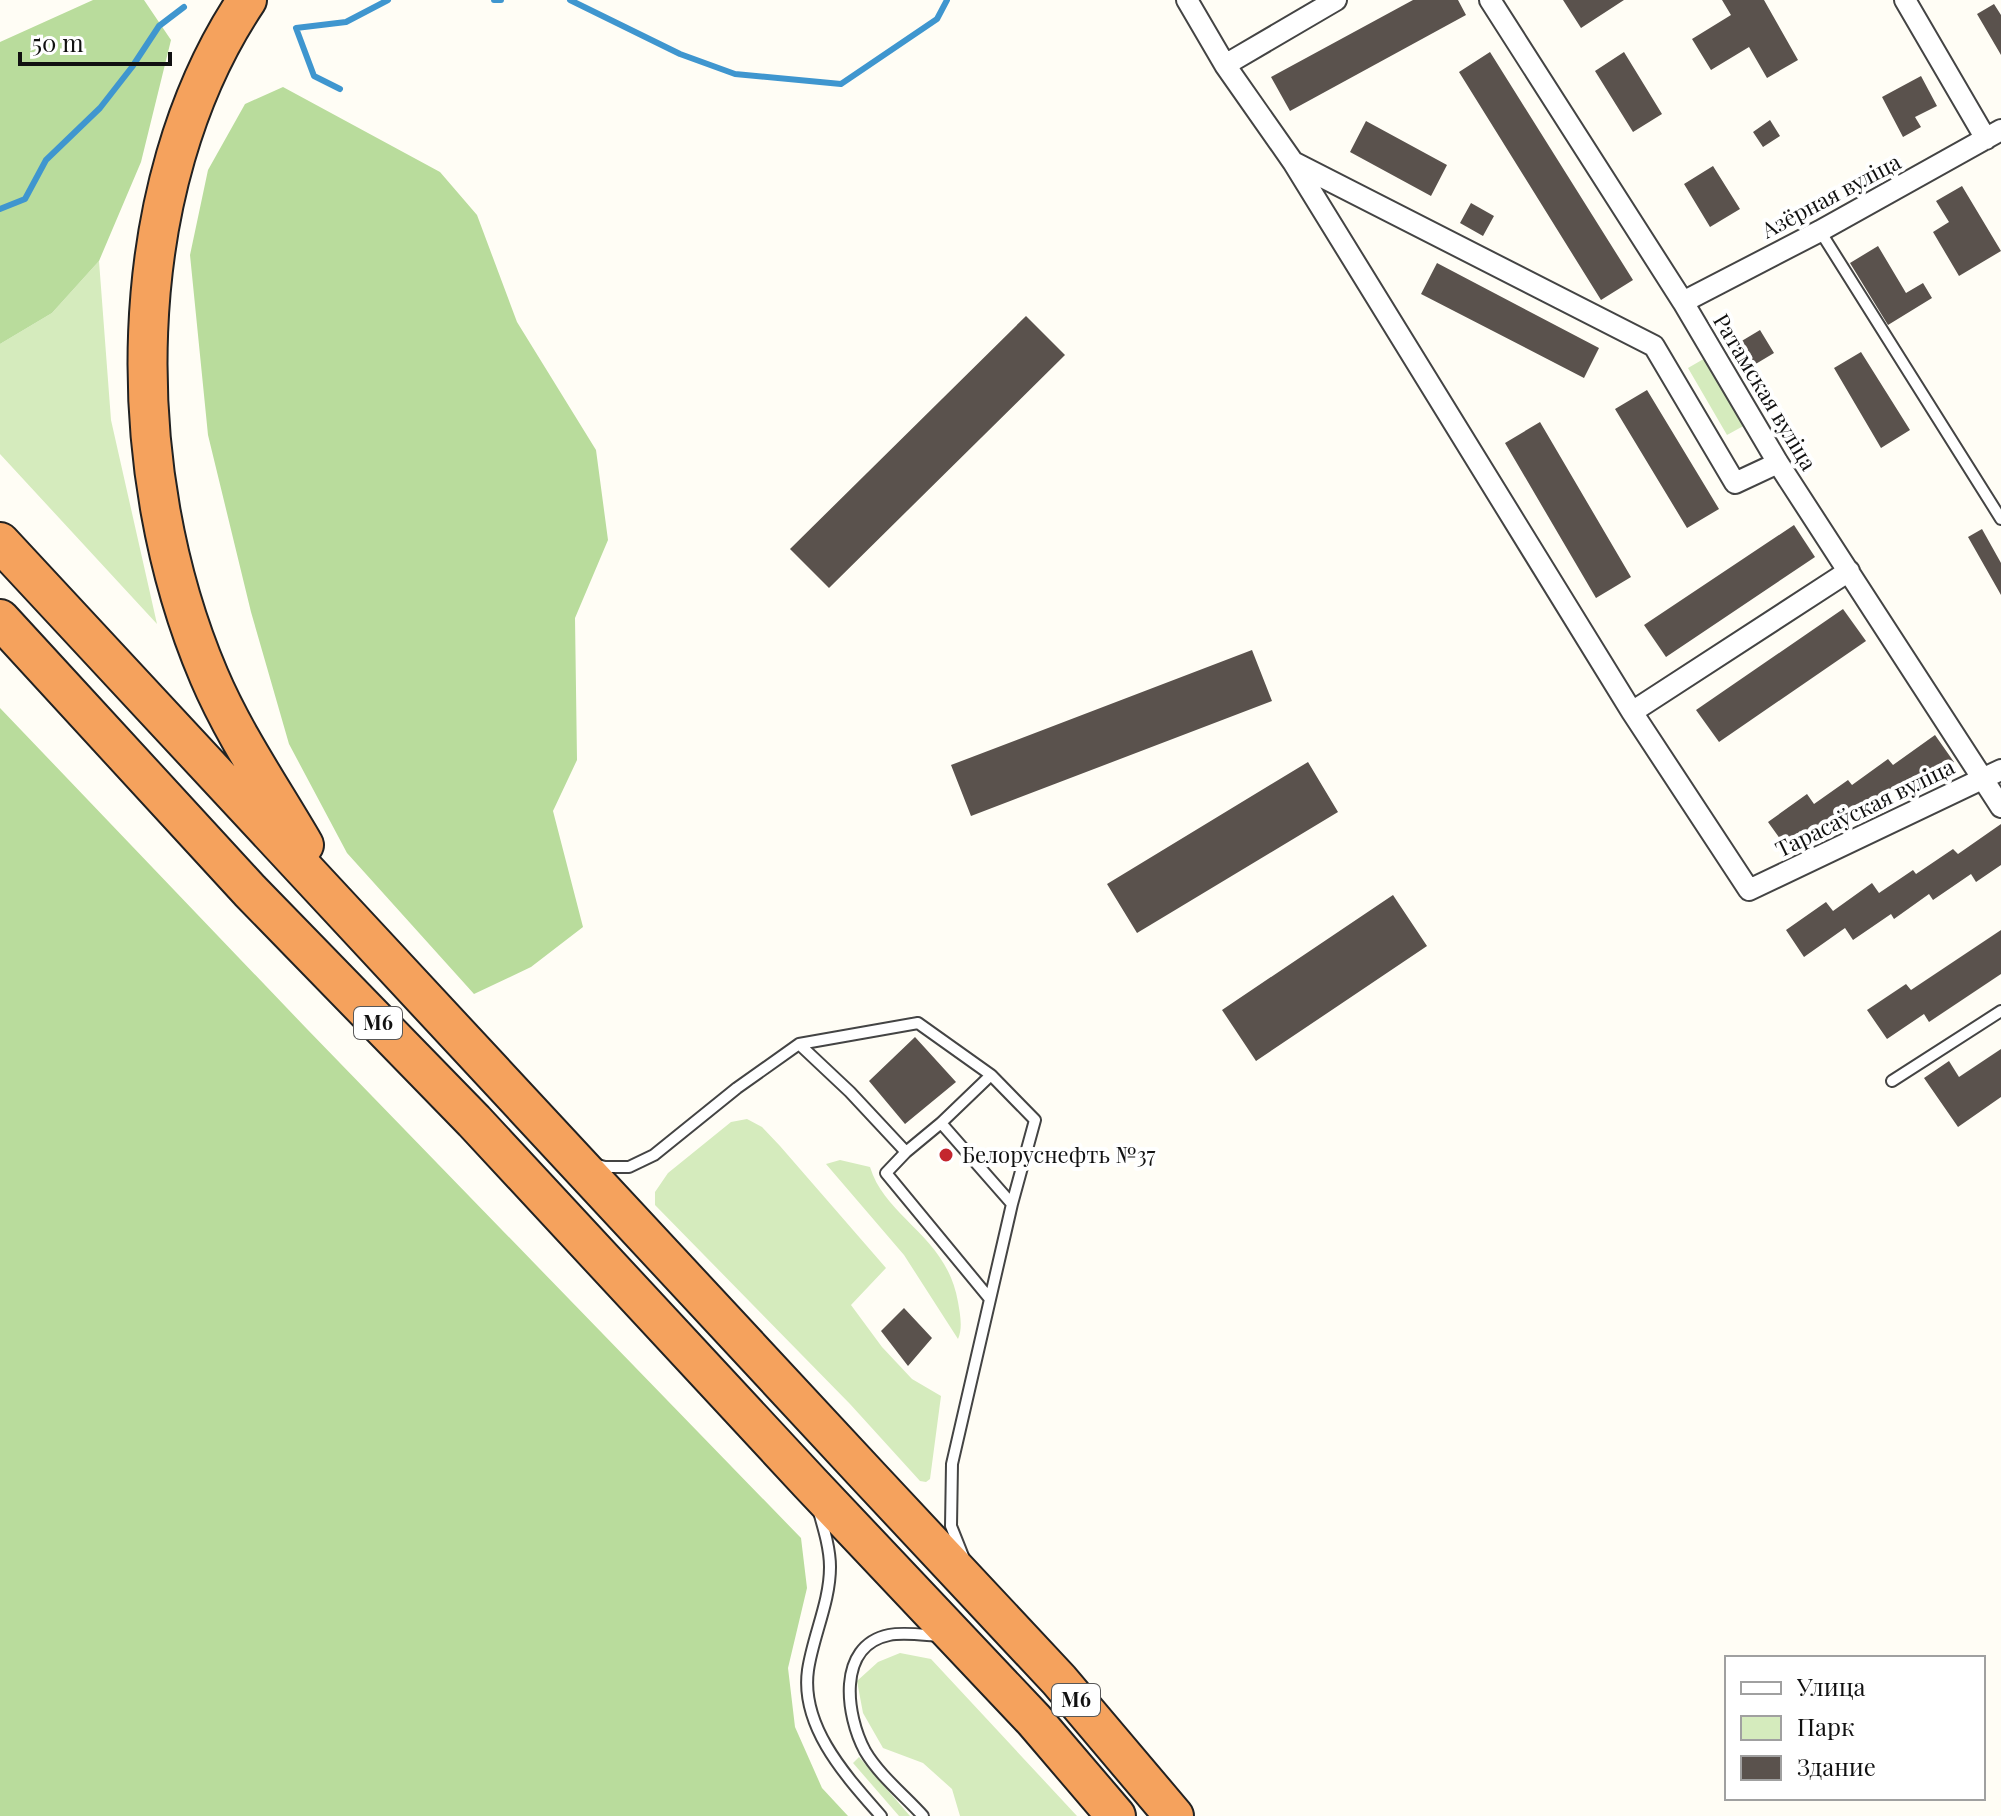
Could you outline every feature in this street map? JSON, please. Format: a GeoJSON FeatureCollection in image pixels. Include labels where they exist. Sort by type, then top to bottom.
{"type":"FeatureCollection","features":[{"type":"Feature","properties":{"kind":"highway"},"geometry":{"type":"LineString","coordinates":[[241,6],[196,94],[174,167],[153,259],[146,394],[152,449],[172,558],[190,623],[210,677],[242,739],[340,906]]}},
{"type":"Feature","properties":{"kind":"highway","name":"М6"},"geometry":{"type":"LineString","coordinates":[[0,542],[975,1588],[1059,1680],[1174,1816]]}},
{"type":"Feature","properties":{"kind":"highway","name":"М6"},"geometry":{"type":"LineString","coordinates":[[0,619],[250,891],[474,1121],[1034,1720],[1116,1816]]}},
{"type":"Feature","properties":{"kind":"street"},"geometry":{"type":"LineString","coordinates":[[1187,0],[1225,65],[1293,162],[1632,712],[1849,571]]}},
{"type":"Feature","properties":{"kind":"street"},"geometry":{"type":"LineString","coordinates":[[1225,65],[1336,0]]}},
{"type":"Feature","properties":{"kind":"street","name":"Ратамская вуліца"},"geometry":{"type":"LineString","coordinates":[[1490,0],[1683,302],[1778,463],[1849,571],[1992,774],[2001,807]]}},
{"type":"Feature","properties":{"kind":"street"},"geometry":{"type":"LineString","coordinates":[[1905,0],[1994,135]]}},
{"type":"Feature","properties":{"kind":"street","name":"Азёрная вуліца"},"geometry":{"type":"LineString","coordinates":[[1683,302],[1994,135]]}},
{"type":"Feature","properties":{"kind":"street"},"geometry":{"type":"LineString","coordinates":[[1293,162],[1654,346],[1735,483],[1778,463]]}},
{"type":"Feature","properties":{"kind":"street","name":"Тарасаўская вуліца"},"geometry":{"type":"LineString","coordinates":[[1632,712],[1749,890],[1992,774]]}},
{"type":"Feature","properties":{"kind":"lane"},"geometry":{"type":"LineString","coordinates":[[1820,231],[2001,519]]}},
{"type":"Feature","properties":{"kind":"lane"},"geometry":{"type":"LineString","coordinates":[[1892,1081],[2001,1011]]}},
{"type":"Feature","properties":{"kind":"lane"},"geometry":{"type":"LineString","coordinates":[[571,1156],[605,1167],[629,1167],[654,1155],[737,1088],[799,1044],[918,1023],[991,1075],[1035,1120],[1012,1204],[952,1464],[951,1526],[975,1588]]}},
{"type":"Feature","properties":{"kind":"lane"},"geometry":{"type":"LineString","coordinates":[[799,1044],[850,1092],[906,1152]]}},
{"type":"Feature","properties":{"kind":"lane"},"geometry":{"type":"LineString","coordinates":[[990,1299],[886,1173],[991,1075]]}},
{"type":"Feature","properties":{"kind":"lane"},"geometry":{"type":"LineString","coordinates":[[941,1123],[1012,1204]]}},
{"type":"Feature","properties":{"kind":"lane"},"geometry":{"type":"LineString","coordinates":[[810,1483],[824,1529],[830,1566],[828,1587],[807,1673],[811,1708],[841,1770],[881,1816]]}},
{"type":"Feature","properties":{"kind":"lane"},"geometry":{"type":"LineString","coordinates":[[923,1816],[866,1751],[849,1699],[850,1675],[869,1643],[889,1635],[954,1637]]}},
{"type":"Feature","properties":{"kind":"green space"},"geometry":{"type":"Polygon","coordinates":[[[93,0],[144,0],[171,40],[141,162],[99,261],[52,313],[0,344],[0,42],[93,0]]]}},
{"type":"Feature","properties":{"kind":"green space"},"geometry":{"type":"Polygon","coordinates":[[[283,87],[440,172],[477,215],[517,322],[596,450],[608,540],[575,618],[577,760],[553,811],[583,927],[531,967],[474,994],[347,853],[289,744],[251,612],[208,435],[190,255],[208,170],[245,104],[283,87]]]}},
{"type":"Feature","properties":{"kind":"green space"},"geometry":{"type":"Polygon","coordinates":[[[99,261],[111,420],[157,624],[0,454],[0,344],[52,313],[99,261]]]}},
{"type":"Feature","properties":{"kind":"green space"},"geometry":{"type":"Polygon","coordinates":[[[1707,357],[1747,424],[1727,435],[1688,368],[1707,357]]]}},
{"type":"Feature","properties":{"kind":"green space"},"geometry":{"type":"Polygon","coordinates":[[[0,708],[801,1538],[807,1588],[788,1668],[795,1727],[822,1788],[848,1816],[0,1816],[0,708]]]}},
{"type":"Feature","properties":{"kind":"green space"},"geometry":{"type":"Polygon","coordinates":[[[747,1119],[762,1127],[780,1146],[886,1268],[851,1305],[882,1347],[912,1379],[941,1396],[930,1479],[926,1482],[920,1481],[850,1404],[655,1205],[655,1192],[668,1173],[731,1122],[747,1119]]]}},
{"type":"Feature","properties":{"kind":"green space"},"geometry":{"type":"Polygon","coordinates":[[[840,1160],[870,1167],[889,1201],[942,1260],[952,1279],[958,1302],[961,1326],[958,1339],[904,1255],[826,1164],[840,1160]]]}},
{"type":"Feature","properties":{"kind":"green space"},"geometry":{"type":"Polygon","coordinates":[[[900,1653],[931,1659],[1077,1816],[960,1816],[952,1789],[923,1763],[883,1748],[863,1713],[857,1681],[878,1662],[900,1653]]]}},
{"type":"Feature","properties":{"kind":"green space"},"geometry":{"type":"Polygon","coordinates":[[[859,1757],[910,1816],[899,1816],[853,1763],[859,1757]]]}},
{"type":"Feature","properties":{"kind":"building"},"geometry":{"type":"Polygon","coordinates":[[[1413,0],[1458,0],[1466,15],[1290,111],[1271,77],[1413,0]]]}},
{"type":"Feature","properties":{"kind":"building"},"geometry":{"type":"Polygon","coordinates":[[[1563,0],[1624,0],[1581,28],[1563,0]]]}},
{"type":"Feature","properties":{"kind":"building"},"geometry":{"type":"Polygon","coordinates":[[[1722,0],[1764,0],[1798,60],[1767,78],[1749,47],[1711,70],[1692,39],[1731,15],[1722,0]]]}},
{"type":"Feature","properties":{"kind":"building"},"geometry":{"type":"Polygon","coordinates":[[[1994,4],[2001,15],[2001,55],[1977,14],[1994,4]]]}},
{"type":"Feature","properties":{"kind":"building"},"geometry":{"type":"Polygon","coordinates":[[[1490,52],[1633,280],[1601,300],[1459,72],[1490,52]]]}},
{"type":"Feature","properties":{"kind":"building"},"geometry":{"type":"Polygon","coordinates":[[[1624,52],[1662,114],[1633,132],[1595,71],[1624,52]]]}},
{"type":"Feature","properties":{"kind":"building"},"geometry":{"type":"Polygon","coordinates":[[[1921,76],[1937,106],[1915,117],[1921,127],[1903,137],[1882,97],[1921,76]]]}},
{"type":"Feature","properties":{"kind":"building"},"geometry":{"type":"Polygon","coordinates":[[[1770,120],[1780,136],[1763,147],[1753,132],[1770,120]]]}},
{"type":"Feature","properties":{"kind":"building"},"geometry":{"type":"Polygon","coordinates":[[[1366,121],[1447,165],[1431,196],[1350,152],[1366,121]]]}},
{"type":"Feature","properties":{"kind":"building"},"geometry":{"type":"Polygon","coordinates":[[[1713,166],[1740,209],[1710,227],[1684,184],[1713,166]]]}},
{"type":"Feature","properties":{"kind":"building"},"geometry":{"type":"Polygon","coordinates":[[[1962,186],[2001,251],[1959,276],[1933,232],[1949,222],[1936,201],[1962,186]]]}},
{"type":"Feature","properties":{"kind":"building"},"geometry":{"type":"Polygon","coordinates":[[[1471,203],[1494,216],[1483,236],[1460,223],[1471,203]]]}},
{"type":"Feature","properties":{"kind":"building"},"geometry":{"type":"Polygon","coordinates":[[[1878,246],[1906,293],[1923,283],[1932,298],[1888,325],[1850,263],[1878,246]]]}},
{"type":"Feature","properties":{"kind":"building"},"geometry":{"type":"Polygon","coordinates":[[[1437,263],[1599,348],[1584,378],[1421,294],[1437,263]]]}},
{"type":"Feature","properties":{"kind":"building"},"geometry":{"type":"Polygon","coordinates":[[[1026,316],[1065,355],[829,588],[790,549],[1026,316]]]}},
{"type":"Feature","properties":{"kind":"building"},"geometry":{"type":"Polygon","coordinates":[[[1760,330],[1774,353],[1754,365],[1740,342],[1760,330]]]}},
{"type":"Feature","properties":{"kind":"building"},"geometry":{"type":"Polygon","coordinates":[[[1861,352],[1910,430],[1881,448],[1834,368],[1861,352]]]}},
{"type":"Feature","properties":{"kind":"building"},"geometry":{"type":"Polygon","coordinates":[[[1647,390],[1719,509],[1687,528],[1615,409],[1647,390]]]}},
{"type":"Feature","properties":{"kind":"building"},"geometry":{"type":"Polygon","coordinates":[[[1540,422],[1631,577],[1596,598],[1505,443],[1540,422]]]}},
{"type":"Feature","properties":{"kind":"building"},"geometry":{"type":"Polygon","coordinates":[[[1794,525],[1815,557],[1666,657],[1644,625],[1794,525]]]}},
{"type":"Feature","properties":{"kind":"building"},"geometry":{"type":"Polygon","coordinates":[[[1982,529],[2001,563],[2001,595],[1968,537],[1982,529]]]}},
{"type":"Feature","properties":{"kind":"building"},"geometry":{"type":"Polygon","coordinates":[[[1843,609],[1866,641],[1719,742],[1696,710],[1843,609]]]}},
{"type":"Feature","properties":{"kind":"building"},"geometry":{"type":"Polygon","coordinates":[[[1252,650],[1272,701],[971,816],[951,765],[1252,650]]]}},
{"type":"Feature","properties":{"kind":"building"},"geometry":{"type":"Polygon","coordinates":[[[1935,735],[1954,762],[1912,792],[1906,784],[1868,810],[1864,805],[1830,829],[1826,824],[1788,850],[1768,822],[1807,794],[1814,804],[1848,780],[1852,785],[1888,759],[1893,765],[1935,735]]]}},
{"type":"Feature","properties":{"kind":"building"},"geometry":{"type":"Polygon","coordinates":[[[1308,762],[1338,812],[1137,933],[1107,884],[1308,762]]]}},
{"type":"Feature","properties":{"kind":"building"},"geometry":{"type":"Polygon","coordinates":[[[2001,824],[2001,865],[1976,882],[1971,874],[1933,900],[1929,894],[1894,919],[1891,914],[1853,940],[1845,928],[1804,957],[1786,930],[1826,902],[1833,911],[1872,883],[1879,893],[1913,870],[1916,874],[1953,849],[1958,854],[2001,824]]]}},
{"type":"Feature","properties":{"kind":"building"},"geometry":{"type":"Polygon","coordinates":[[[1393,895],[1427,946],[1256,1061],[1222,1010],[1393,895]]]}},
{"type":"Feature","properties":{"kind":"building"},"geometry":{"type":"Polygon","coordinates":[[[2001,930],[2001,974],[1929,1022],[1924,1014],[1887,1039],[1867,1010],[1906,984],[1911,990],[2001,930]]]}},
{"type":"Feature","properties":{"kind":"building"},"geometry":{"type":"Polygon","coordinates":[[[915,1037],[956,1082],[905,1124],[869,1081],[915,1037]]]}},
{"type":"Feature","properties":{"kind":"building"},"geometry":{"type":"Polygon","coordinates":[[[2001,1049],[2001,1097],[1958,1127],[1924,1078],[1949,1061],[1959,1077],[2001,1049]]]}},
{"type":"Feature","properties":{"kind":"building"},"geometry":{"type":"Polygon","coordinates":[[[904,1308],[932,1338],[908,1366],[881,1331],[904,1308]]]}},
{"type":"Feature","properties":{"kind":"waterway"},"geometry":{"type":"LineString","coordinates":[[340,89],[314,76],[296,28],[346,22],[388,0]]}},
{"type":"Feature","properties":{"kind":"waterway"},"geometry":{"type":"LineString","coordinates":[[494,0],[501,0]]}},
{"type":"Feature","properties":{"kind":"waterway"},"geometry":{"type":"LineString","coordinates":[[570,0],[680,54],[735,74],[841,84],[937,19],[947,0]]}},
{"type":"Feature","properties":{"kind":"waterway"},"geometry":{"type":"LineString","coordinates":[[0,209],[25,199],[46,160],[100,108],[159,26],[184,7]]}},
{"type":"Feature","properties":{"kind":"place","name":"Белоруснефть №37"},"geometry":{"type":"Point","coordinates":[946,1155]}}]}
